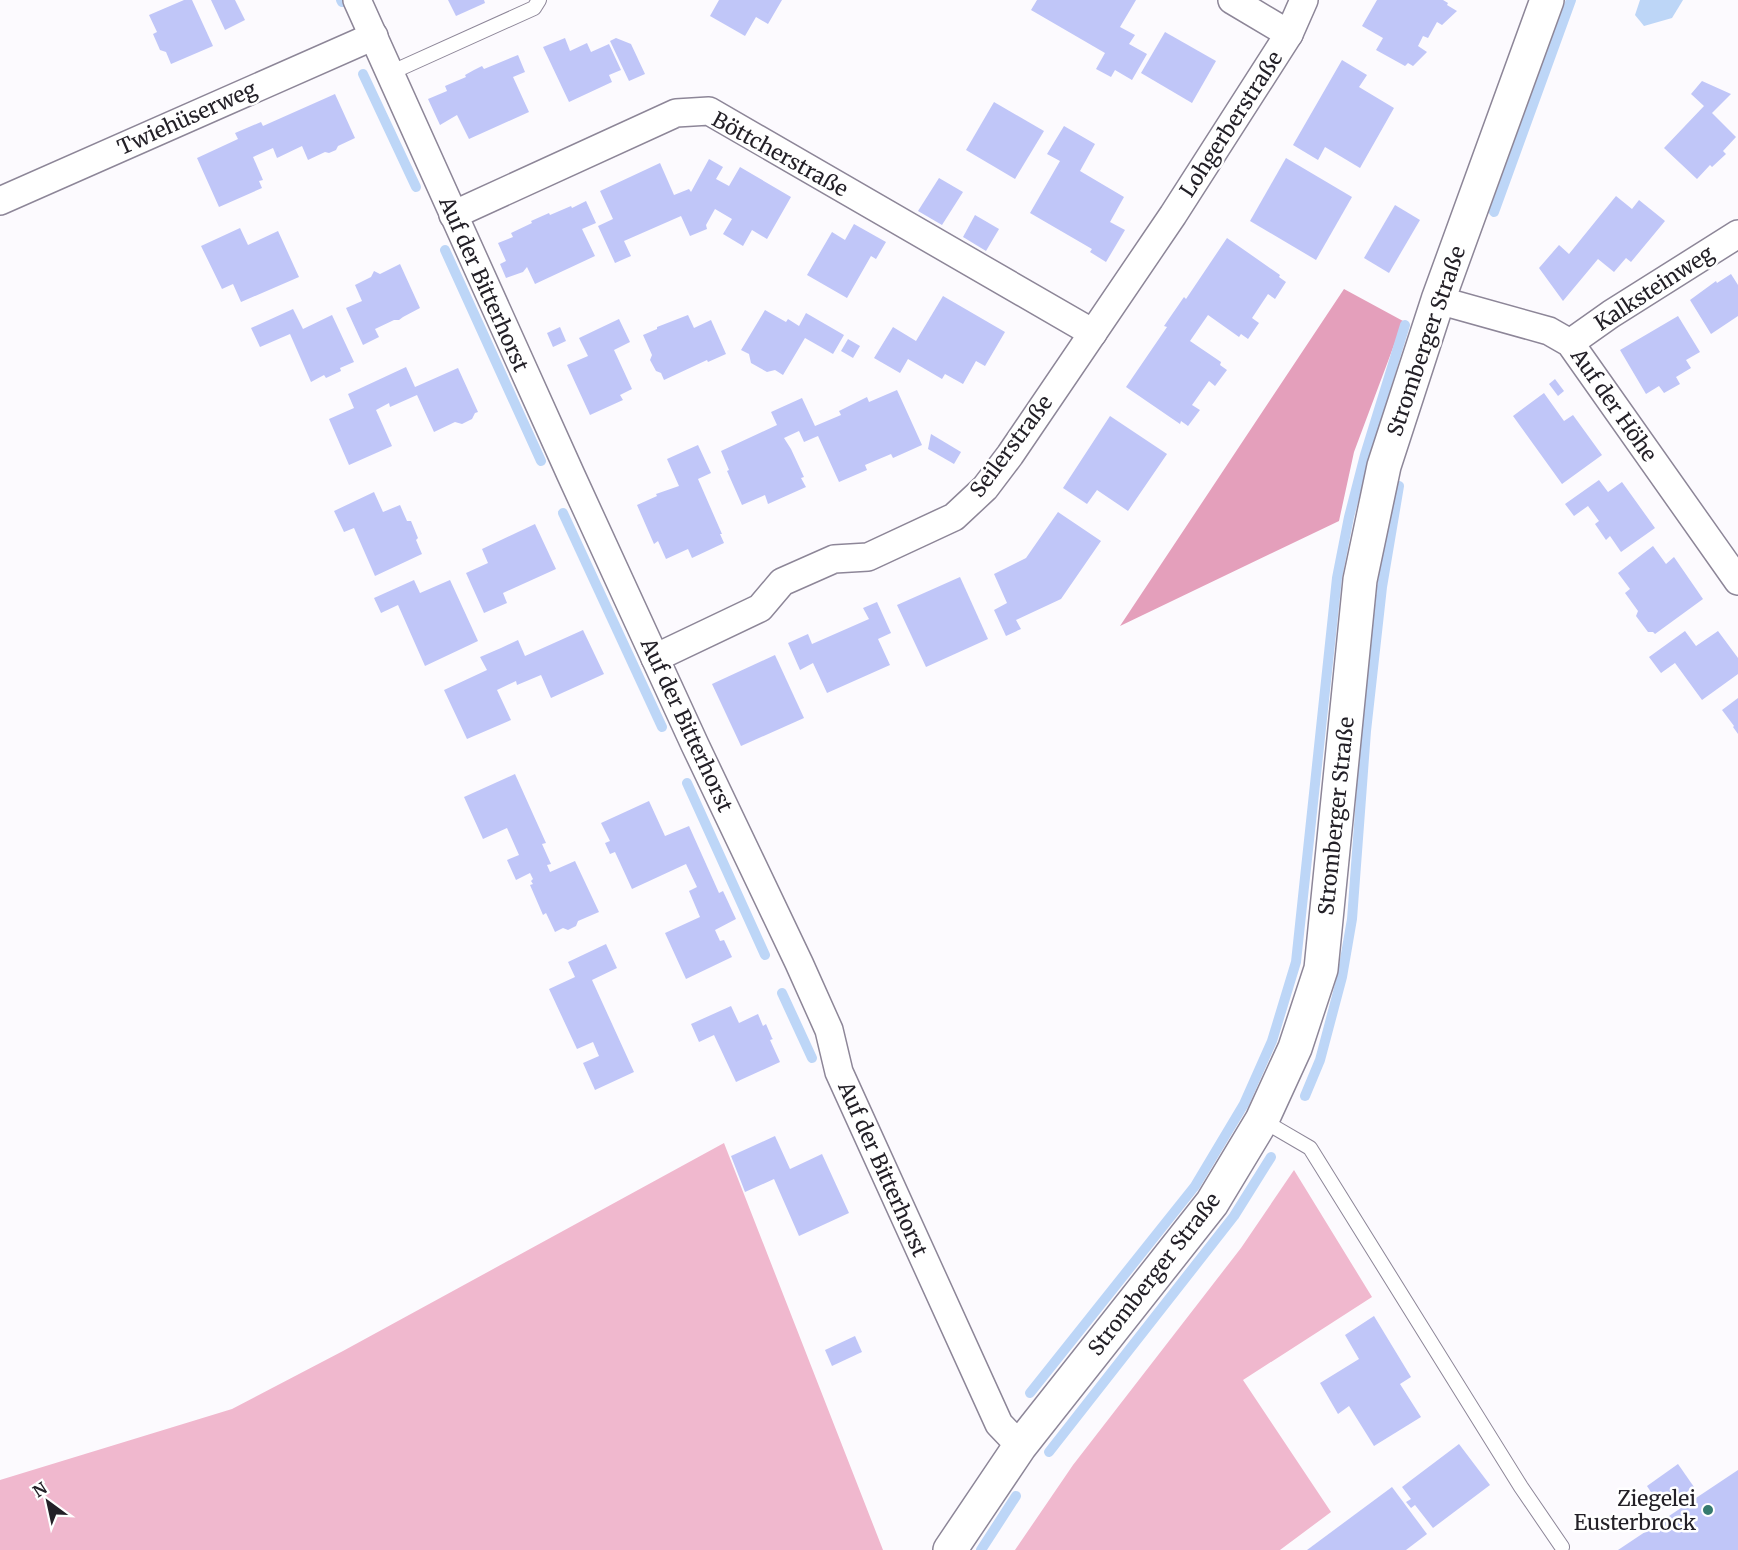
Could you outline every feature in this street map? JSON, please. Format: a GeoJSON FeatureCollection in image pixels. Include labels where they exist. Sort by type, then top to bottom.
{"type":"FeatureCollection","features":[{"type":"Feature","properties":{"kind":"main road","name":"Stromberger Straße"},"geometry":{"type":"LineString","coordinates":[[950,1550],[1020,1446],[1212,1203],[1262,1120],[1295,1048],[1321,969],[1360,580],[1384,466],[1438,300],[1547,0]]}},
{"type":"Feature","properties":{"kind":"street","name":"Auf der Bitterhorst"},"geometry":{"type":"LineString","coordinates":[[357,0],[694,745],[800,963],[829,1030],[839,1072],[999,1424],[1020,1446]]}},
{"type":"Feature","properties":{"kind":"street","name":"Lohgerberstraße"},"geometry":{"type":"LineString","coordinates":[[1232,0],[1289,34]]}},
{"type":"Feature","properties":{"kind":"street","name":"Lohgerberstraße"},"geometry":{"type":"LineString","coordinates":[[1173,214],[1289,34],[1304,0]]}},
{"type":"Feature","properties":{"kind":"street","name":"Twiehüserweg"},"geometry":{"type":"LineString","coordinates":[[0,201],[374,36]]}},
{"type":"Feature","properties":{"kind":"street","name":"Böttcherstraße"},"geometry":{"type":"LineString","coordinates":[[453,215],[676,113],[709,111],[1093,333]]}},
{"type":"Feature","properties":{"kind":"street","name":"Seilerstraße"},"geometry":{"type":"LineString","coordinates":[[655,658],[760,608],[782,582],[834,559],[867,557],[954,516],[985,488],[1010,454],[1173,214]]}},
{"type":"Feature","properties":{"kind":"street","name":"Kalksteinweg"},"geometry":{"type":"LineString","coordinates":[[1570,343],[1611,314],[1738,234]]}},
{"type":"Feature","properties":{"kind":"street","name":"Auf der Höhe"},"geometry":{"type":"LineString","coordinates":[[1438,300],[1549,332],[1570,343],[1733,564]]}},
{"type":"Feature","properties":{"kind":"lane"},"geometry":{"type":"LineString","coordinates":[[390,73],[534,8],[539,0]]}},
{"type":"Feature","properties":{"kind":"lane"},"geometry":{"type":"LineString","coordinates":[[1262,1120],[1310,1148],[1521,1487],[1562,1547]]}},
{"type":"Feature","properties":{"kind":"shaded area"},"geometry":{"type":"Polygon","coordinates":[[[1344,289],[1403,321],[1354,452],[1339,521],[1120,626],[1344,289]]]}},
{"type":"Feature","properties":{"kind":"shaded area"},"geometry":{"type":"Polygon","coordinates":[[[724,1143],[883,1550],[0,1550],[0,1480],[232,1409],[724,1143]]]}},
{"type":"Feature","properties":{"kind":"shaded area"},"geometry":{"type":"Polygon","coordinates":[[[1294,1170],[1372,1297],[1243,1380],[1331,1512],[1280,1550],[1015,1550],[1073,1465],[1241,1248],[1294,1170]]]}},
{"type":"Feature","properties":{"kind":"water"},"geometry":{"type":"Polygon","coordinates":[[[1640,0],[1683,0],[1672,18],[1644,26],[1635,15],[1640,0]]]}},
{"type":"Feature","properties":{"kind":"building"},"geometry":{"type":"Polygon","coordinates":[[[184,0],[192,0],[213,46],[171,64],[166,52],[160,50],[153,34],[157,32],[149,15],[184,0]]]}},
{"type":"Feature","properties":{"kind":"building"},"geometry":{"type":"Polygon","coordinates":[[[211,0],[235,0],[245,20],[225,30],[211,0]]]}},
{"type":"Feature","properties":{"kind":"building"},"geometry":{"type":"Polygon","coordinates":[[[448,0],[484,0],[485,3],[456,16],[448,0]]]}},
{"type":"Feature","properties":{"kind":"building"},"geometry":{"type":"Polygon","coordinates":[[[719,0],[782,0],[768,24],[756,17],[745,36],[710,16],[719,0]]]}},
{"type":"Feature","properties":{"kind":"building"},"geometry":{"type":"Polygon","coordinates":[[[1037,0],[1136,0],[1120,27],[1135,35],[1129,44],[1147,54],[1132,80],[1115,70],[1111,77],[1096,69],[1105,53],[1031,10],[1037,0]]]}},
{"type":"Feature","properties":{"kind":"building"},"geometry":{"type":"Polygon","coordinates":[[[1377,0],[1443,0],[1457,11],[1442,25],[1437,22],[1428,38],[1423,36],[1418,46],[1427,52],[1413,66],[1408,63],[1405,66],[1376,50],[1383,38],[1362,26],[1377,0]]]}},
{"type":"Feature","properties":{"kind":"building"},"geometry":{"type":"Polygon","coordinates":[[[1165,32],[1216,61],[1192,103],[1141,73],[1165,32]]]}},
{"type":"Feature","properties":{"kind":"building"},"geometry":{"type":"Polygon","coordinates":[[[565,38],[570,51],[587,43],[591,52],[609,44],[621,70],[609,75],[612,82],[569,102],[543,47],[565,38]]]}},
{"type":"Feature","properties":{"kind":"building"},"geometry":{"type":"Polygon","coordinates":[[[616,38],[631,44],[645,74],[629,81],[610,41],[616,38]]]}},
{"type":"Feature","properties":{"kind":"building"},"geometry":{"type":"Polygon","coordinates":[[[518,55],[525,72],[513,77],[529,112],[469,139],[457,115],[440,125],[428,99],[447,91],[445,86],[466,77],[465,75],[482,66],[484,69],[518,55]]]}},
{"type":"Feature","properties":{"kind":"building"},"geometry":{"type":"Polygon","coordinates":[[[1342,60],[1367,75],[1359,87],[1394,108],[1360,168],[1325,147],[1318,160],[1293,145],[1342,60]]]}},
{"type":"Feature","properties":{"kind":"building"},"geometry":{"type":"Polygon","coordinates":[[[1702,81],[1731,94],[1712,113],[1736,137],[1723,151],[1726,154],[1712,167],[1710,165],[1697,179],[1664,148],[1704,106],[1691,94],[1702,81]]]}},
{"type":"Feature","properties":{"kind":"building"},"geometry":{"type":"Polygon","coordinates":[[[335,94],[355,138],[338,146],[336,150],[325,152],[308,160],[302,146],[277,158],[273,148],[253,157],[263,180],[259,181],[262,188],[219,207],[197,158],[238,139],[235,133],[261,122],[263,126],[335,94]]]}},
{"type":"Feature","properties":{"kind":"building"},"geometry":{"type":"Polygon","coordinates":[[[994,102],[1044,131],[1015,179],[966,150],[994,102]]]}},
{"type":"Feature","properties":{"kind":"building"},"geometry":{"type":"Polygon","coordinates":[[[1064,126],[1095,144],[1080,171],[1124,197],[1110,222],[1125,230],[1106,262],[1090,252],[1092,249],[1030,213],[1060,161],[1047,154],[1064,126]]]}},
{"type":"Feature","properties":{"kind":"building"},"geometry":{"type":"Polygon","coordinates":[[[1286,158],[1352,197],[1316,260],[1250,221],[1286,158]]]}},
{"type":"Feature","properties":{"kind":"building"},"geometry":{"type":"Polygon","coordinates":[[[709,159],[723,167],[716,179],[729,186],[740,167],[791,197],[767,239],[752,230],[743,246],[723,234],[732,219],[715,209],[706,225],[707,229],[690,236],[681,216],[624,241],[631,256],[615,263],[598,226],[613,219],[600,191],[660,163],[674,195],[689,189],[691,192],[709,159]]]}},
{"type":"Feature","properties":{"kind":"building"},"geometry":{"type":"Polygon","coordinates":[[[939,178],[963,192],[942,225],[918,211],[939,178]]]}},
{"type":"Feature","properties":{"kind":"building"},"geometry":{"type":"Polygon","coordinates":[[[1616,196],[1632,209],[1639,200],[1665,221],[1631,262],[1626,258],[1614,272],[1598,259],[1563,301],[1539,268],[1559,245],[1569,254],[1616,196]]]}},
{"type":"Feature","properties":{"kind":"building"},"geometry":{"type":"Polygon","coordinates":[[[586,201],[596,223],[582,229],[595,256],[535,284],[527,267],[523,272],[506,278],[500,264],[506,261],[498,243],[513,237],[511,233],[532,223],[531,221],[586,201]]]}},
{"type":"Feature","properties":{"kind":"building"},"geometry":{"type":"Polygon","coordinates":[[[1395,205],[1420,220],[1389,273],[1364,258],[1395,205]]]}},
{"type":"Feature","properties":{"kind":"building"},"geometry":{"type":"Polygon","coordinates":[[[975,215],[999,229],[986,251],[963,237],[975,215]]]}},
{"type":"Feature","properties":{"kind":"building"},"geometry":{"type":"Polygon","coordinates":[[[854,224],[886,242],[876,259],[871,256],[847,298],[807,275],[832,232],[845,240],[854,224]]]}},
{"type":"Feature","properties":{"kind":"building"},"geometry":{"type":"Polygon","coordinates":[[[240,228],[248,245],[278,231],[299,277],[241,302],[233,284],[222,289],[201,246],[240,228]]]}},
{"type":"Feature","properties":{"kind":"building"},"geometry":{"type":"Polygon","coordinates":[[[1227,238],[1280,275],[1279,277],[1286,282],[1275,299],[1268,294],[1252,318],[1259,323],[1248,339],[1241,334],[1239,337],[1208,315],[1190,341],[1221,362],[1220,365],[1227,370],[1215,386],[1209,381],[1192,405],[1200,410],[1188,426],[1181,421],[1180,424],[1126,387],[1167,327],[1164,326],[1184,297],[1186,299],[1227,238]]]}},
{"type":"Feature","properties":{"kind":"building"},"geometry":{"type":"Polygon","coordinates":[[[400,264],[420,308],[399,320],[375,329],[379,337],[363,345],[346,308],[362,301],[355,285],[371,277],[374,271],[380,274],[400,264]]]}},
{"type":"Feature","properties":{"kind":"building"},"geometry":{"type":"Polygon","coordinates":[[[1731,274],[1738,285],[1738,316],[1711,334],[1690,300],[1716,281],[1717,283],[1731,274]]]}},
{"type":"Feature","properties":{"kind":"building"},"geometry":{"type":"Polygon","coordinates":[[[943,296],[1005,332],[985,366],[976,361],[963,384],[945,374],[942,379],[908,359],[900,373],[874,358],[893,327],[916,341],[943,296]]]}},
{"type":"Feature","properties":{"kind":"building"},"geometry":{"type":"Polygon","coordinates":[[[293,309],[303,329],[332,315],[354,362],[326,378],[324,375],[311,382],[290,334],[260,347],[251,328],[293,309]]]}},
{"type":"Feature","properties":{"kind":"building"},"geometry":{"type":"Polygon","coordinates":[[[765,310],[786,322],[788,319],[799,326],[806,313],[844,335],[833,354],[805,338],[783,375],[775,370],[767,372],[751,363],[749,354],[741,350],[765,310]]]}},
{"type":"Feature","properties":{"kind":"building"},"geometry":{"type":"Polygon","coordinates":[[[688,315],[694,328],[711,320],[726,354],[708,362],[707,360],[664,380],[650,360],[652,355],[643,335],[688,315]]]}},
{"type":"Feature","properties":{"kind":"building"},"geometry":{"type":"Polygon","coordinates":[[[1678,316],[1700,352],[1686,360],[1691,368],[1676,377],[1680,384],[1664,393],[1659,386],[1646,394],[1620,350],[1678,316]]]}},
{"type":"Feature","properties":{"kind":"building"},"geometry":{"type":"Polygon","coordinates":[[[619,319],[630,342],[614,350],[632,389],[620,395],[623,400],[590,415],[567,365],[588,356],[579,338],[619,319]]]}},
{"type":"Feature","properties":{"kind":"building"},"geometry":{"type":"Polygon","coordinates":[[[560,327],[566,341],[553,347],[547,333],[560,327]]]}},
{"type":"Feature","properties":{"kind":"building"},"geometry":{"type":"Polygon","coordinates":[[[848,339],[860,346],[853,358],[841,351],[848,339]]]}},
{"type":"Feature","properties":{"kind":"building"},"geometry":{"type":"Polygon","coordinates":[[[406,367],[415,387],[458,368],[478,412],[472,419],[462,424],[455,422],[434,432],[417,395],[390,407],[389,403],[376,410],[392,446],[349,465],[329,419],[354,408],[348,394],[406,367]]]}},
{"type":"Feature","properties":{"kind":"building"},"geometry":{"type":"Polygon","coordinates":[[[1555,379],[1564,391],[1558,396],[1549,384],[1555,379]]]}},
{"type":"Feature","properties":{"kind":"building"},"geometry":{"type":"Polygon","coordinates":[[[897,390],[922,445],[893,458],[891,454],[865,465],[867,470],[839,482],[818,436],[804,442],[799,431],[784,438],[804,477],[801,478],[806,487],[768,504],[765,495],[742,505],[721,451],[777,425],[771,412],[802,398],[815,426],[841,415],[839,411],[867,397],[869,402],[897,390]]]}},
{"type":"Feature","properties":{"kind":"building"},"geometry":{"type":"Polygon","coordinates":[[[1544,393],[1564,421],[1573,415],[1602,455],[1562,484],[1513,416],[1544,393]]]}},
{"type":"Feature","properties":{"kind":"building"},"geometry":{"type":"Polygon","coordinates":[[[1110,416],[1167,454],[1128,511],[1097,490],[1087,504],[1063,488],[1110,416]]]}},
{"type":"Feature","properties":{"kind":"building"},"geometry":{"type":"Polygon","coordinates":[[[931,434],[961,452],[954,464],[928,449],[931,434]]]}},
{"type":"Feature","properties":{"kind":"building"},"geometry":{"type":"Polygon","coordinates":[[[698,445],[711,473],[698,479],[724,543],[692,558],[688,549],[666,559],[658,541],[654,544],[637,505],[657,496],[656,494],[679,486],[667,459],[698,445]]]}},
{"type":"Feature","properties":{"kind":"building"},"geometry":{"type":"Polygon","coordinates":[[[1599,480],[1608,492],[1622,482],[1655,528],[1621,552],[1610,536],[1606,540],[1595,524],[1599,521],[1588,506],[1574,516],[1565,504],[1599,480]]]}},
{"type":"Feature","properties":{"kind":"building"},"geometry":{"type":"Polygon","coordinates":[[[374,492],[383,512],[400,505],[407,521],[411,521],[422,554],[375,576],[354,528],[344,532],[334,511],[374,492]]]}},
{"type":"Feature","properties":{"kind":"building"},"geometry":{"type":"Polygon","coordinates":[[[1058,512],[1101,541],[1061,599],[1016,620],[1021,629],[1006,636],[994,610],[1007,603],[994,574],[1026,558],[1058,512]]]}},
{"type":"Feature","properties":{"kind":"building"},"geometry":{"type":"Polygon","coordinates":[[[535,524],[556,569],[503,593],[507,603],[484,613],[466,573],[488,563],[482,549],[535,524]]]}},
{"type":"Feature","properties":{"kind":"building"},"geometry":{"type":"Polygon","coordinates":[[[1653,546],[1666,564],[1674,557],[1703,599],[1655,634],[1648,632],[1636,616],[1638,611],[1625,593],[1630,589],[1618,573],[1653,546]]]}},
{"type":"Feature","properties":{"kind":"building"},"geometry":{"type":"Polygon","coordinates":[[[960,577],[988,639],[926,667],[897,605],[960,577]]]}},
{"type":"Feature","properties":{"kind":"building"},"geometry":{"type":"Polygon","coordinates":[[[414,580],[420,593],[450,580],[478,641],[425,666],[398,605],[381,613],[374,598],[414,580]]]}},
{"type":"Feature","properties":{"kind":"building"},"geometry":{"type":"Polygon","coordinates":[[[877,602],[891,633],[878,639],[890,665],[827,693],[813,663],[800,670],[788,643],[808,634],[812,644],[869,619],[863,608],[877,602]]]}},
{"type":"Feature","properties":{"kind":"building"},"geometry":{"type":"Polygon","coordinates":[[[583,630],[604,674],[551,698],[541,675],[517,685],[516,681],[497,690],[511,720],[467,739],[444,690],[487,670],[480,657],[518,640],[525,656],[583,630]]]}},
{"type":"Feature","properties":{"kind":"building"},"geometry":{"type":"Polygon","coordinates":[[[1685,631],[1696,646],[1718,631],[1738,658],[1738,674],[1702,700],[1675,663],[1661,673],[1649,657],[1685,631]]]}},
{"type":"Feature","properties":{"kind":"building"},"geometry":{"type":"Polygon","coordinates":[[[775,655],[804,718],[741,746],[712,684],[775,655]]]}},
{"type":"Feature","properties":{"kind":"building"},"geometry":{"type":"Polygon","coordinates":[[[1738,698],[1738,734],[1722,710],[1738,698]]]}},
{"type":"Feature","properties":{"kind":"building"},"geometry":{"type":"Polygon","coordinates":[[[515,774],[546,843],[542,844],[551,864],[547,865],[550,872],[575,861],[599,912],[578,921],[576,926],[568,930],[563,928],[555,932],[546,913],[543,915],[530,885],[533,884],[531,881],[533,879],[530,873],[516,880],[507,860],[519,855],[507,828],[483,839],[464,797],[515,774]]]}},
{"type":"Feature","properties":{"kind":"building"},"geometry":{"type":"Polygon","coordinates":[[[649,801],[665,836],[689,826],[719,893],[723,891],[736,919],[715,930],[720,941],[724,940],[732,957],[686,979],[665,933],[700,917],[689,891],[697,887],[686,864],[632,889],[615,852],[610,854],[605,843],[610,841],[601,823],[649,801]]]}},
{"type":"Feature","properties":{"kind":"building"},"geometry":{"type":"Polygon","coordinates":[[[606,944],[617,968],[592,980],[634,1072],[595,1090],[583,1063],[599,1056],[593,1042],[577,1049],[549,989],[575,977],[568,962],[606,944]]]}},
{"type":"Feature","properties":{"kind":"building"},"geometry":{"type":"Polygon","coordinates":[[[731,1006],[739,1023],[758,1014],[763,1026],[766,1024],[773,1039],[770,1040],[780,1062],[736,1082],[714,1035],[699,1042],[691,1024],[731,1006]]]}},
{"type":"Feature","properties":{"kind":"building"},"geometry":{"type":"Polygon","coordinates":[[[775,1136],[790,1169],[822,1154],[849,1213],[799,1236],[774,1179],[745,1192],[731,1156],[775,1136]]]}},
{"type":"Feature","properties":{"kind":"building"},"geometry":{"type":"Polygon","coordinates":[[[1374,1316],[1411,1377],[1400,1384],[1421,1417],[1374,1446],[1349,1406],[1338,1414],[1320,1383],[1359,1359],[1345,1335],[1374,1316]]]}},
{"type":"Feature","properties":{"kind":"building"},"geometry":{"type":"Polygon","coordinates":[[[855,1336],[862,1352],[832,1366],[825,1350],[855,1336]]]}},
{"type":"Feature","properties":{"kind":"building"},"geometry":{"type":"Polygon","coordinates":[[[1459,1444],[1490,1485],[1433,1528],[1415,1505],[1411,1508],[1406,1502],[1411,1499],[1402,1487],[1459,1444]]]}},
{"type":"Feature","properties":{"kind":"building"},"geometry":{"type":"Polygon","coordinates":[[[1678,1464],[1694,1487],[1662,1509],[1647,1486],[1678,1464]]]}},
{"type":"Feature","properties":{"kind":"building","name":"Ziegelei Eusterbrock"},"geometry":{"type":"Polygon","coordinates":[[[1738,1470],[1738,1550],[1618,1550],[1738,1470]]]}},
{"type":"Feature","properties":{"kind":"building"},"geometry":{"type":"Polygon","coordinates":[[[1392,1487],[1427,1534],[1406,1550],[1307,1550],[1392,1487]]]}},
{"type":"Feature","properties":{"kind":"waterway"},"geometry":{"type":"LineString","coordinates":[[1494,212],[1571,0]]}},
{"type":"Feature","properties":{"kind":"waterway"},"geometry":{"type":"LineString","coordinates":[[363,74],[416,187]]}},
{"type":"Feature","properties":{"kind":"waterway"},"geometry":{"type":"LineString","coordinates":[[445,250],[541,461]]}},
{"type":"Feature","properties":{"kind":"waterway"},"geometry":{"type":"LineString","coordinates":[[1030,1393],[1195,1186],[1244,1104],[1272,1041],[1296,962],[1337,578],[1349,517],[1365,455],[1405,325]]}},
{"type":"Feature","properties":{"kind":"waterway"},"geometry":{"type":"LineString","coordinates":[[1305,1096],[1320,1060],[1342,977],[1352,919],[1366,731],[1382,587],[1399,486]]}},
{"type":"Feature","properties":{"kind":"waterway"},"geometry":{"type":"LineString","coordinates":[[563,513],[662,727]]}},
{"type":"Feature","properties":{"kind":"waterway"},"geometry":{"type":"LineString","coordinates":[[687,783],[765,955]]}},
{"type":"Feature","properties":{"kind":"waterway"},"geometry":{"type":"LineString","coordinates":[[782,993],[812,1058]]}},
{"type":"Feature","properties":{"kind":"waterway"},"geometry":{"type":"LineString","coordinates":[[1049,1452],[1234,1216],[1271,1157]]}},
{"type":"Feature","properties":{"kind":"waterway"},"geometry":{"type":"LineString","coordinates":[[981,1550],[1016,1496]]}},
{"type":"Feature","properties":{"kind":"place","name":"Ziegelei Eusterbrock"},"geometry":{"type":"Point","coordinates":[1708,1510]}}]}
